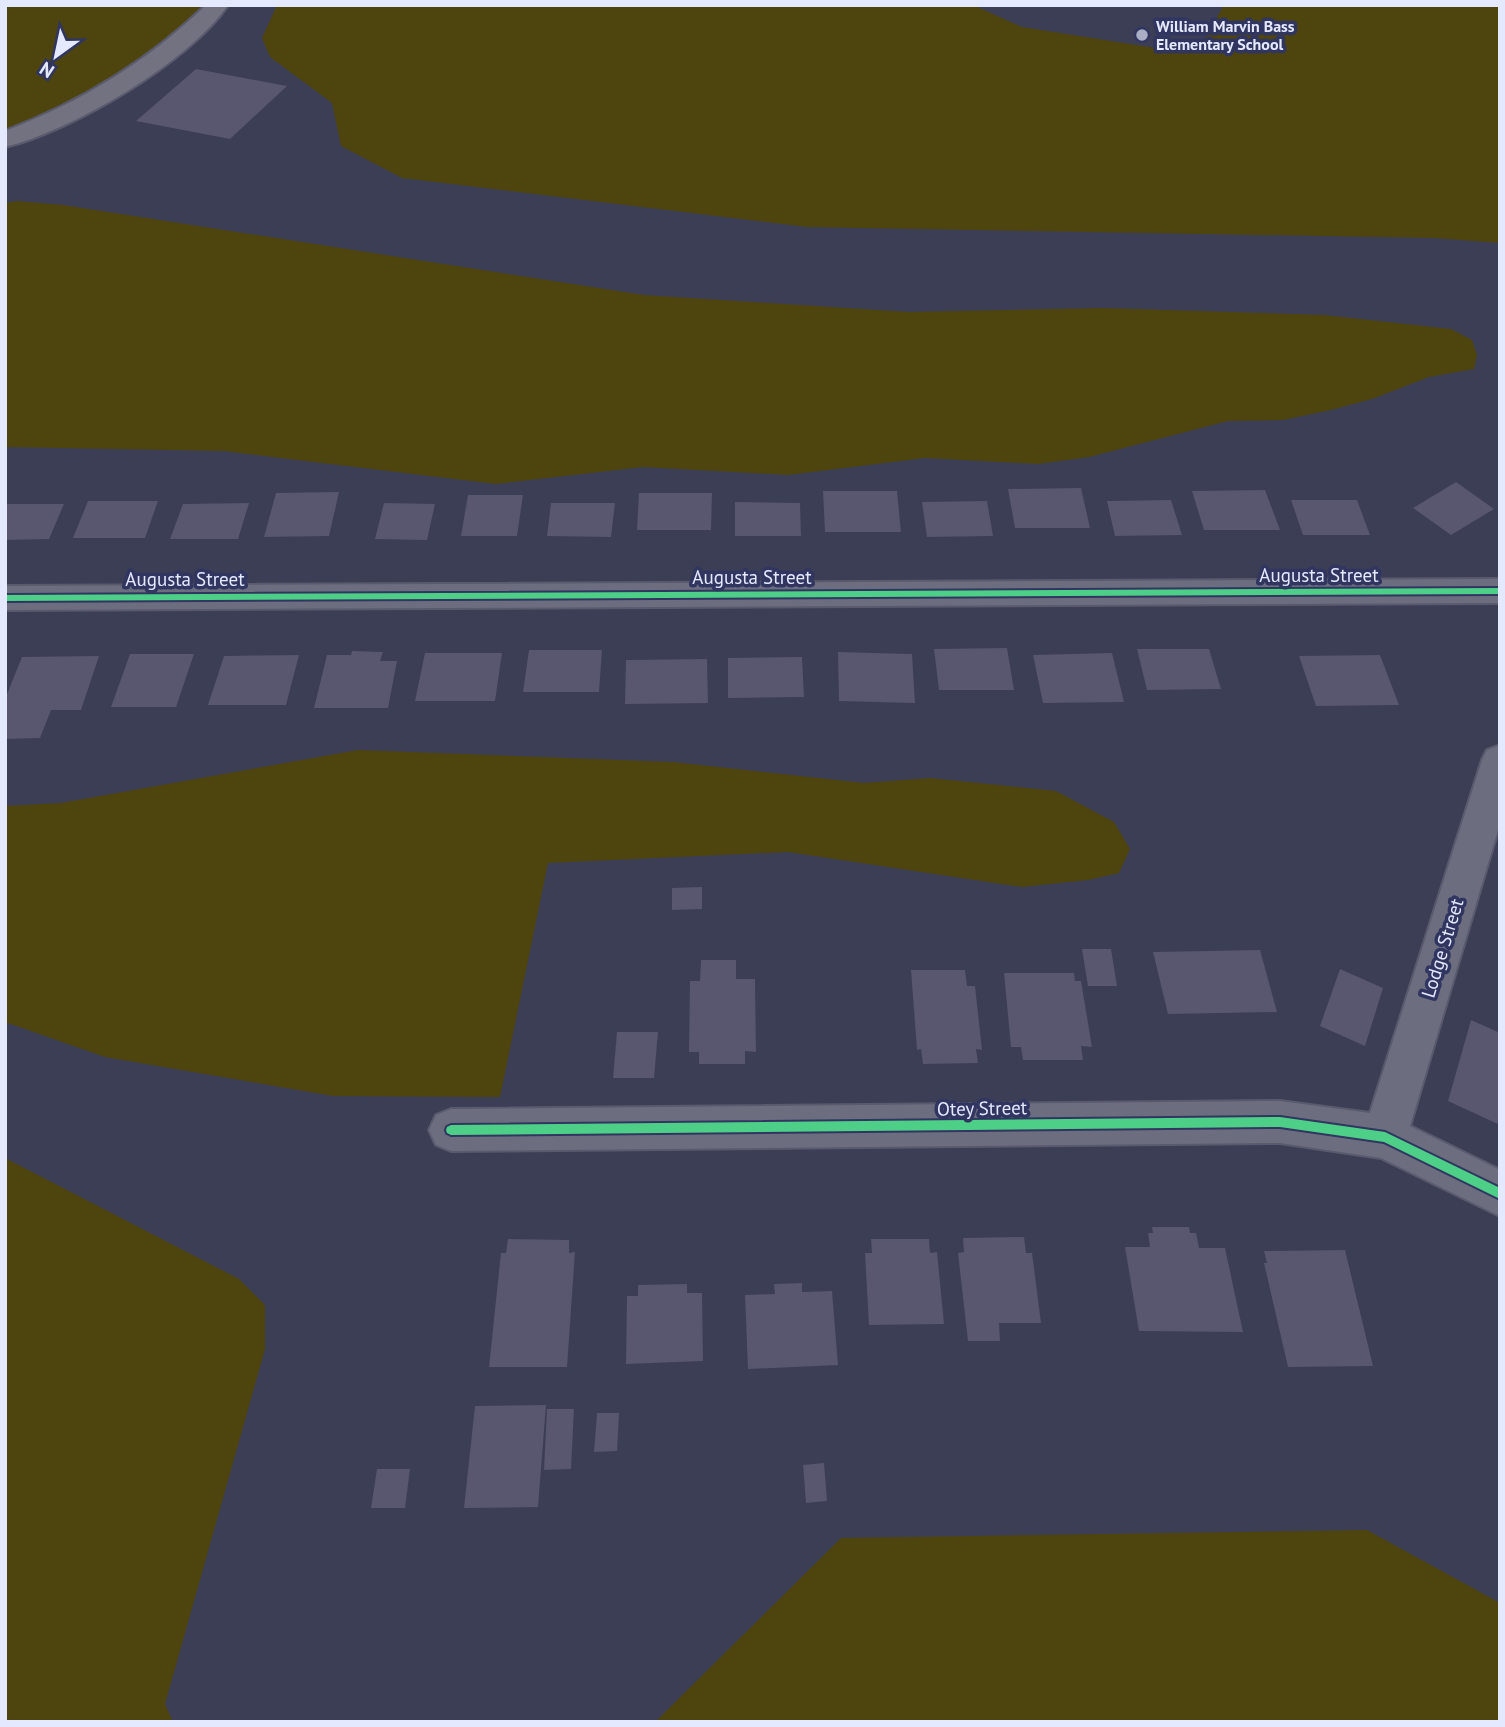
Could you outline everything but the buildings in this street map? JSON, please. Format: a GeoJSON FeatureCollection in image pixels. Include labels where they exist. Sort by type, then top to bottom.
{"type":"FeatureCollection","features":[{"type":"Feature","properties":{"kind":"main road"},"geometry":{"type":"LineString","coordinates":[[5,140],[57,121],[113,91],[184,41],[219,5]]}},
{"type":"Feature","properties":{"kind":"street","name":"Augusta Street"},"geometry":{"type":"LineString","coordinates":[[5,597],[1500,592]]}},
{"type":"Feature","properties":{"kind":"street","name":"Lodge Street"},"geometry":{"type":"LineString","coordinates":[[1385,1137],[1500,760]]}},
{"type":"Feature","properties":{"kind":"street","name":"Otey Street"},"geometry":{"type":"LineString","coordinates":[[451,1130],[1280,1122],[1385,1137],[1500,1194]]}},
{"type":"Feature","properties":{"kind":"shaded area"},"geometry":{"type":"Polygon","coordinates":[[[5,5],[204,5],[159,44],[111,78],[59,107],[5,131],[5,5]]]}},
{"type":"Feature","properties":{"kind":"shaded area"},"geometry":{"type":"Polygon","coordinates":[[[277,5],[973,5],[1022,27],[1168,50],[1202,44],[1224,5],[1500,5],[1500,243],[1434,238],[807,227],[402,178],[341,146],[332,103],[270,57],[262,38],[277,5]]]}},
{"type":"Feature","properties":{"kind":"shaded area"},"geometry":{"type":"Polygon","coordinates":[[[17,201],[63,205],[644,295],[909,312],[1103,308],[1324,315],[1451,329],[1472,340],[1477,355],[1474,369],[1429,377],[1372,399],[1331,410],[1283,420],[1228,421],[1089,457],[1038,464],[925,458],[788,475],[643,467],[496,484],[224,451],[5,447],[5,203],[17,201]]]}},
{"type":"Feature","properties":{"kind":"shaded area"},"geometry":{"type":"Polygon","coordinates":[[[358,750],[673,762],[864,783],[930,778],[1056,791],[1114,822],[1130,849],[1119,873],[1088,880],[1022,887],[788,852],[548,863],[500,1097],[333,1096],[105,1057],[5,1022],[5,806],[61,803],[358,750]]]}},
{"type":"Feature","properties":{"kind":"shaded area"},"geometry":{"type":"Polygon","coordinates":[[[5,1158],[239,1279],[265,1305],[265,1349],[165,1704],[173,1722],[5,1722],[5,1158]]]}},
{"type":"Feature","properties":{"kind":"shaded area"},"geometry":{"type":"Polygon","coordinates":[[[1367,1530],[1500,1603],[1500,1722],[655,1722],[841,1538],[1367,1530]]]}},
{"type":"Feature","properties":{"kind":"cycle path"},"geometry":{"type":"LineString","coordinates":[[5,598],[1500,591]]}},
{"type":"Feature","properties":{"kind":"cycle path"},"geometry":{"type":"LineString","coordinates":[[451,1130],[1280,1122],[1385,1137],[1500,1194]]}},
{"type":"Feature","properties":{"kind":"place","name":"William Marvin Bass Elementary School"},"geometry":{"type":"Point","coordinates":[1142,35]}}]}
